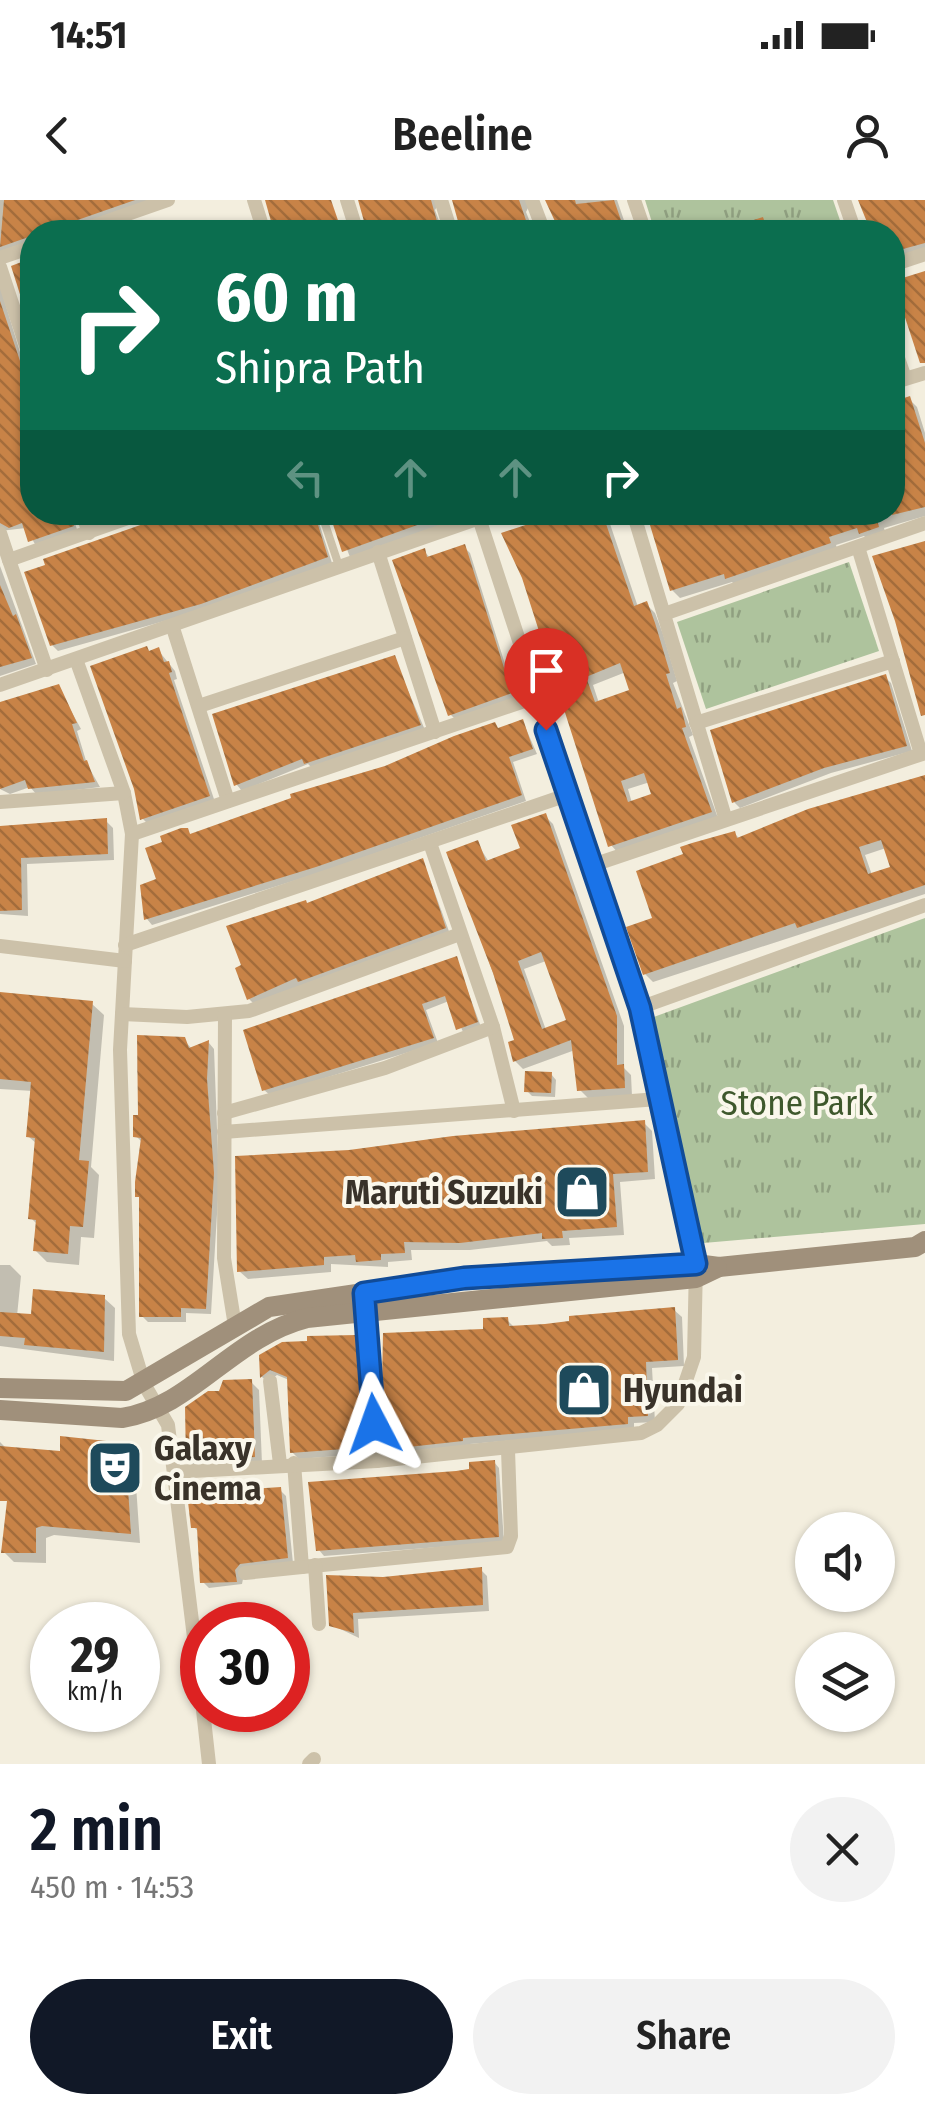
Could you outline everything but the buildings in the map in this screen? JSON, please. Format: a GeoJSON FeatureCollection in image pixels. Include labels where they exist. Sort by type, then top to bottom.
{"type":"FeatureCollection","features":[{"type":"Feature","properties":{"kind":"street"},"geometry":{"type":"LineString","coordinates":[[114,220],[168,200]]}},
{"type":"Feature","properties":{"kind":"street"},"geometry":{"type":"LineString","coordinates":[[0,267],[20,328]]}},
{"type":"Feature","properties":{"kind":"street"},"geometry":{"type":"LineString","coordinates":[[664,614],[925,523]]}},
{"type":"Feature","properties":{"kind":"street"},"geometry":{"type":"LineString","coordinates":[[86,525],[89,534]]}},
{"type":"Feature","properties":{"kind":"street"},"geometry":{"type":"LineString","coordinates":[[9,560],[112,525]]}},
{"type":"Feature","properties":{"kind":"street"},"geometry":{"type":"LineString","coordinates":[[0,685],[174,628],[458,525]]}},
{"type":"Feature","properties":{"kind":"street"},"geometry":{"type":"LineString","coordinates":[[175,1472],[377,1461],[641,1433],[657,1426],[678,1404],[694,1357],[696,1271],[640,1008],[590,866],[481,525]]}},
{"type":"Feature","properties":{"kind":"street"},"geometry":{"type":"LineString","coordinates":[[638,525],[725,817]]}},
{"type":"Feature","properties":{"kind":"street"},"geometry":{"type":"LineString","coordinates":[[0,533],[47,670]]}},
{"type":"Feature","properties":{"kind":"street"},"geometry":{"type":"LineString","coordinates":[[590,866],[725,817],[923,753],[858,547]]}},
{"type":"Feature","properties":{"kind":"street"},"geometry":{"type":"LineString","coordinates":[[378,552],[435,732]]}},
{"type":"Feature","properties":{"kind":"street"},"geometry":{"type":"LineString","coordinates":[[174,628],[228,801]]}},
{"type":"Feature","properties":{"kind":"street"},"geometry":{"type":"LineString","coordinates":[[199,706],[405,638]]}},
{"type":"Feature","properties":{"kind":"street"},"geometry":{"type":"LineString","coordinates":[[76,662],[124,793],[132,834],[122,1014],[129,1334],[144,1384],[168,1425],[191,1602]]}},
{"type":"Feature","properties":{"kind":"street"},"geometry":{"type":"LineString","coordinates":[[696,724],[893,662]]}},
{"type":"Feature","properties":{"kind":"street"},"geometry":{"type":"LineString","coordinates":[[132,834],[536,697]]}},
{"type":"Feature","properties":{"kind":"street"},"geometry":{"type":"LineString","coordinates":[[0,802],[124,793]]}},
{"type":"Feature","properties":{"kind":"street"},"geometry":{"type":"LineString","coordinates":[[0,946],[125,952],[567,795]]}},
{"type":"Feature","properties":{"kind":"street"},"geometry":{"type":"LineString","coordinates":[[430,843],[493,1028],[514,1110]]}},
{"type":"Feature","properties":{"kind":"street"},"geometry":{"type":"LineString","coordinates":[[640,1008],[925,905]]}},
{"type":"Feature","properties":{"kind":"street"},"geometry":{"type":"LineString","coordinates":[[122,1014],[249,1011],[460,934]]}},
{"type":"Feature","properties":{"kind":"street"},"geometry":{"type":"LineString","coordinates":[[224,1014],[224,1258],[235,1326]]}},
{"type":"Feature","properties":{"kind":"street"},"geometry":{"type":"LineString","coordinates":[[224,1113],[385,1068],[493,1028]]}},
{"type":"Feature","properties":{"kind":"street"},"geometry":{"type":"LineString","coordinates":[[224,1132],[658,1099]]}},
{"type":"Feature","properties":{"kind":"street"},"geometry":{"type":"LineString","coordinates":[[0,1410],[122,1418],[158,1409],[243,1344],[280,1325],[464,1278],[696,1271],[922,1246]]}},
{"type":"Feature","properties":{"kind":"street"},"geometry":{"type":"LineString","coordinates":[[0,1388],[126,1391],[144,1384],[269,1307],[365,1303]]}},
{"type":"Feature","properties":{"kind":"street"},"geometry":{"type":"LineString","coordinates":[[365,1303],[377,1461]]}},
{"type":"Feature","properties":{"kind":"street"},"geometry":{"type":"LineString","coordinates":[[270,1382],[319,1624]]}},
{"type":"Feature","properties":{"kind":"street"},"geometry":{"type":"LineString","coordinates":[[246,1573],[507,1547],[511,1536],[508,1450]]}},
{"type":"Feature","properties":{"kind":"street"},"geometry":{"type":"LineString","coordinates":[[206,1732],[210,1764]]}},
{"type":"Feature","properties":{"kind":"lane"},"geometry":{"type":"LineString","coordinates":[[325,525],[339,566]]}},
{"type":"Feature","properties":{"kind":"green space"},"geometry":{"type":"Polygon","coordinates":[[[645,200],[833,200],[840,220],[651,220],[645,200]]]}},
{"type":"Feature","properties":{"kind":"green space"},"geometry":{"type":"Polygon","coordinates":[[[849,562],[879,651],[706,709],[677,622],[849,562]]]}},
{"type":"Feature","properties":{"kind":"green space","name":"Stone Park"},"geometry":{"type":"Polygon","coordinates":[[[925,918],[925,1224],[692,1244],[651,1018],[925,918]]]}},
{"type":"Feature","properties":{"kind":"place","name":"Maruti Suzuki"},"geometry":{"type":"Point","coordinates":[582,1192]}},
{"type":"Feature","properties":{"kind":"place","name":"Hyundai"},"geometry":{"type":"Point","coordinates":[584,1390]}},
{"type":"Feature","properties":{"kind":"place","name":"Galaxy Cinema"},"geometry":{"type":"Point","coordinates":[115,1468]}},
{"type":"Feature","properties":{"kind":"route"},"geometry":{"type":"LineString","coordinates":[[374,1424],[364,1293],[464,1278],[696,1264],[640,1008],[546,730]]}}]}
